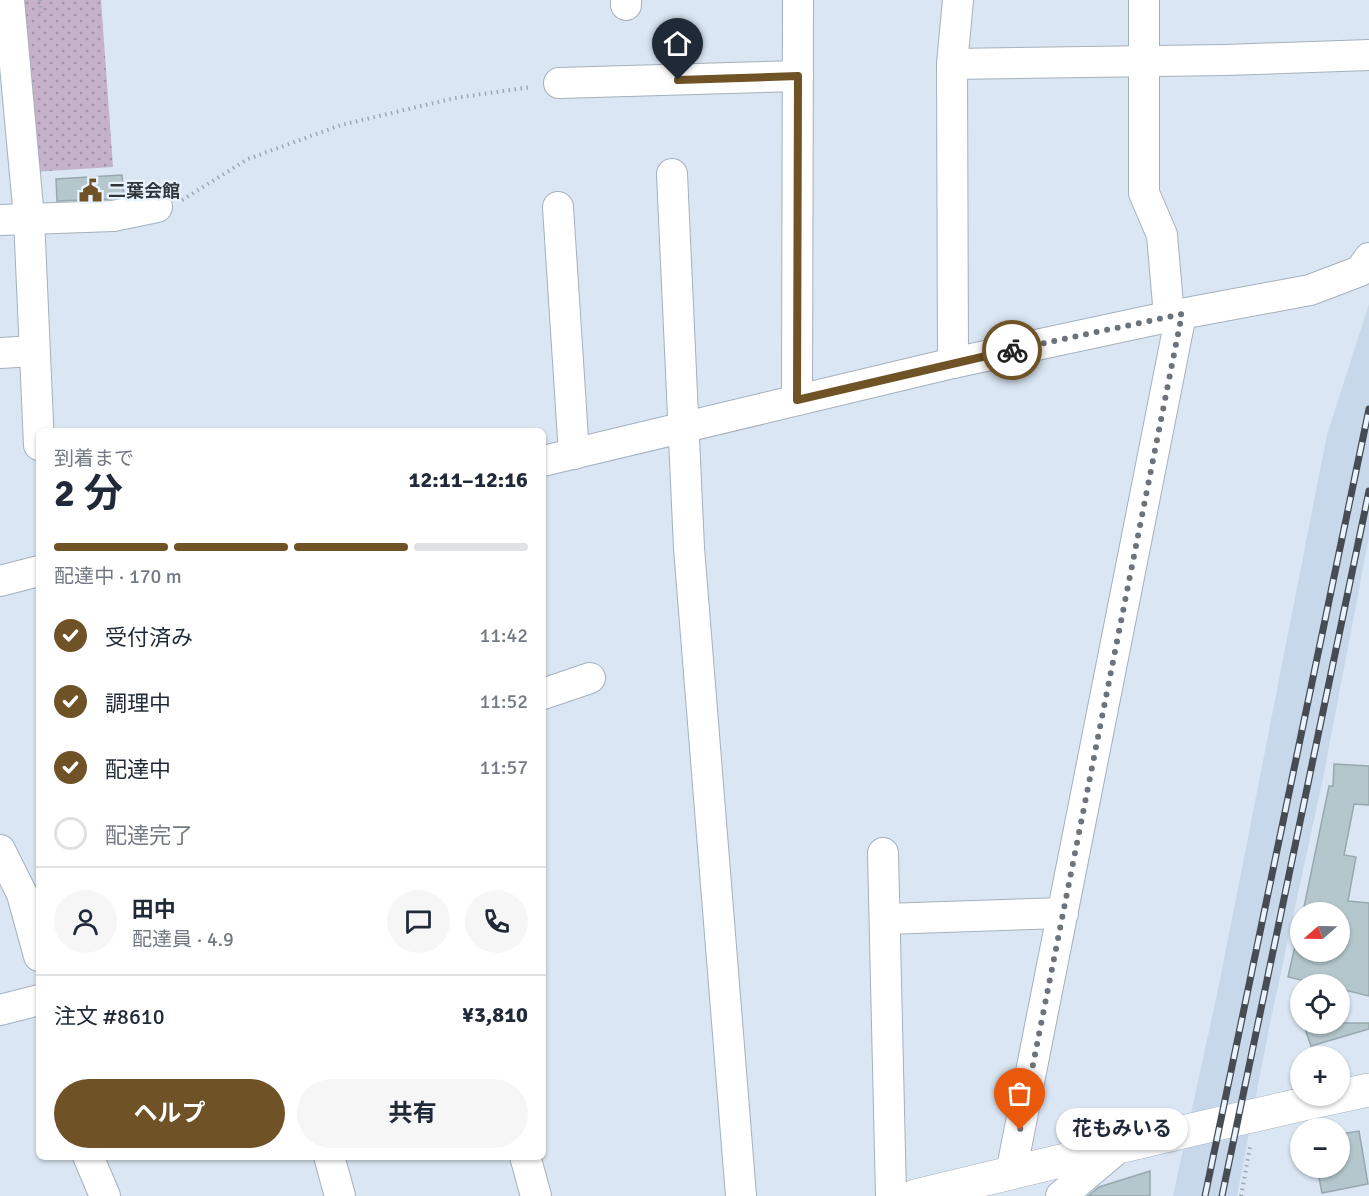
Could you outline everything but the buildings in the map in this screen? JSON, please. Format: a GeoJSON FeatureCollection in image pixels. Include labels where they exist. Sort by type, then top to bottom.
{"type":"FeatureCollection","features":[{"type":"Feature","properties":{"kind":"street"},"geometry":{"type":"LineString","coordinates":[[9,0],[14,219],[34,351],[38,428]]}},
{"type":"Feature","properties":{"kind":"street"},"geometry":{"type":"LineString","coordinates":[[797,400],[798,0]]}},
{"type":"Feature","properties":{"kind":"street"},"geometry":{"type":"LineString","coordinates":[[953,363],[952,64],[958,0]]}},
{"type":"Feature","properties":{"kind":"street"},"geometry":{"type":"LineString","coordinates":[[1011,1173],[1063,914],[1175,315],[1162,235],[1144,193],[1144,0]]}},
{"type":"Feature","properties":{"kind":"street"},"geometry":{"type":"LineString","coordinates":[[952,64],[1369,55]]}},
{"type":"Feature","properties":{"kind":"street"},"geometry":{"type":"LineString","coordinates":[[559,83],[798,76]]}},
{"type":"Feature","properties":{"kind":"street"},"geometry":{"type":"LineString","coordinates":[[672,174],[689,548],[741,1196]]}},
{"type":"Feature","properties":{"kind":"street"},"geometry":{"type":"LineString","coordinates":[[14,219],[113,216],[157,207]]}},
{"type":"Feature","properties":{"kind":"street"},"geometry":{"type":"LineString","coordinates":[[558,207],[574,454]]}},
{"type":"Feature","properties":{"kind":"street"},"geometry":{"type":"LineString","coordinates":[[546,460],[953,363],[1175,315],[1310,290],[1360,271],[1369,258]]}},
{"type":"Feature","properties":{"kind":"street"},"geometry":{"type":"LineString","coordinates":[[0,353],[34,351]]}},
{"type":"Feature","properties":{"kind":"street"},"geometry":{"type":"LineString","coordinates":[[0,581],[36,572]]}},
{"type":"Feature","properties":{"kind":"street"},"geometry":{"type":"LineString","coordinates":[[546,693],[590,678]]}},
{"type":"Feature","properties":{"kind":"street"},"geometry":{"type":"LineString","coordinates":[[0,850],[22,894],[36,945]]}},
{"type":"Feature","properties":{"kind":"street"},"geometry":{"type":"LineString","coordinates":[[883,853],[891,1196]]}},
{"type":"Feature","properties":{"kind":"street"},"geometry":{"type":"LineString","coordinates":[[885,919],[1063,914]]}},
{"type":"Feature","properties":{"kind":"street"},"geometry":{"type":"LineString","coordinates":[[0,1010],[36,1001]]}},
{"type":"Feature","properties":{"kind":"street"},"geometry":{"type":"LineString","coordinates":[[915,1196],[1256,1114],[1369,1090]]}},
{"type":"Feature","properties":{"kind":"street"},"geometry":{"type":"LineString","coordinates":[[1061,1196],[1118,1148]]}},
{"type":"Feature","properties":{"kind":"street"},"geometry":{"type":"LineString","coordinates":[[90,1160],[105,1196]]}},
{"type":"Feature","properties":{"kind":"street"},"geometry":{"type":"LineString","coordinates":[[330,1160],[340,1196]]}},
{"type":"Feature","properties":{"kind":"street"},"geometry":{"type":"LineString","coordinates":[[526,1160],[536,1196]]}},
{"type":"Feature","properties":{"kind":"path"},"geometry":{"type":"LineString","coordinates":[[157,207],[188,198],[248,159],[341,124],[454,98],[559,83]]}},
{"type":"Feature","properties":{"kind":"path"},"geometry":{"type":"LineString","coordinates":[[1240,1196],[1256,1114]]}},
{"type":"Feature","properties":{"kind":"shaded area"},"geometry":{"type":"Polygon","coordinates":[[[20,0],[101,0],[113,167],[33,172],[20,0]]]}},
{"type":"Feature","properties":{"kind":"shaded area"},"geometry":{"type":"Polygon","coordinates":[[[1369,304],[1369,537],[1323,778],[1296,902],[1290,902],[1290,931],[1237,1196],[1173,1196],[1219,985],[1327,435],[1369,304]]]}},
{"type":"Feature","properties":{"kind":"railway"},"geometry":{"type":"LineString","coordinates":[[1205,1196],[1369,409]]}},
{"type":"Feature","properties":{"kind":"railway"},"geometry":{"type":"LineString","coordinates":[[1222,1196],[1369,491]]}},
{"type":"Feature","properties":{"kind":"way so far"},"geometry":{"type":"LineString","coordinates":[[1012,350],[1182,314],[1020,1130]]}},
{"type":"Feature","properties":{"kind":"place","name":"二葉会館"},"geometry":{"type":"Point","coordinates":[90,191]}},
{"type":"Feature","properties":{"kind":"place","name":"花もみいる"},"geometry":{"type":"Point","coordinates":[1020,1130]}},
{"type":"Feature","properties":{"kind":"route"},"geometry":{"type":"LineString","coordinates":[[678,80],[798,76],[797,400],[1012,350]]}}]}
